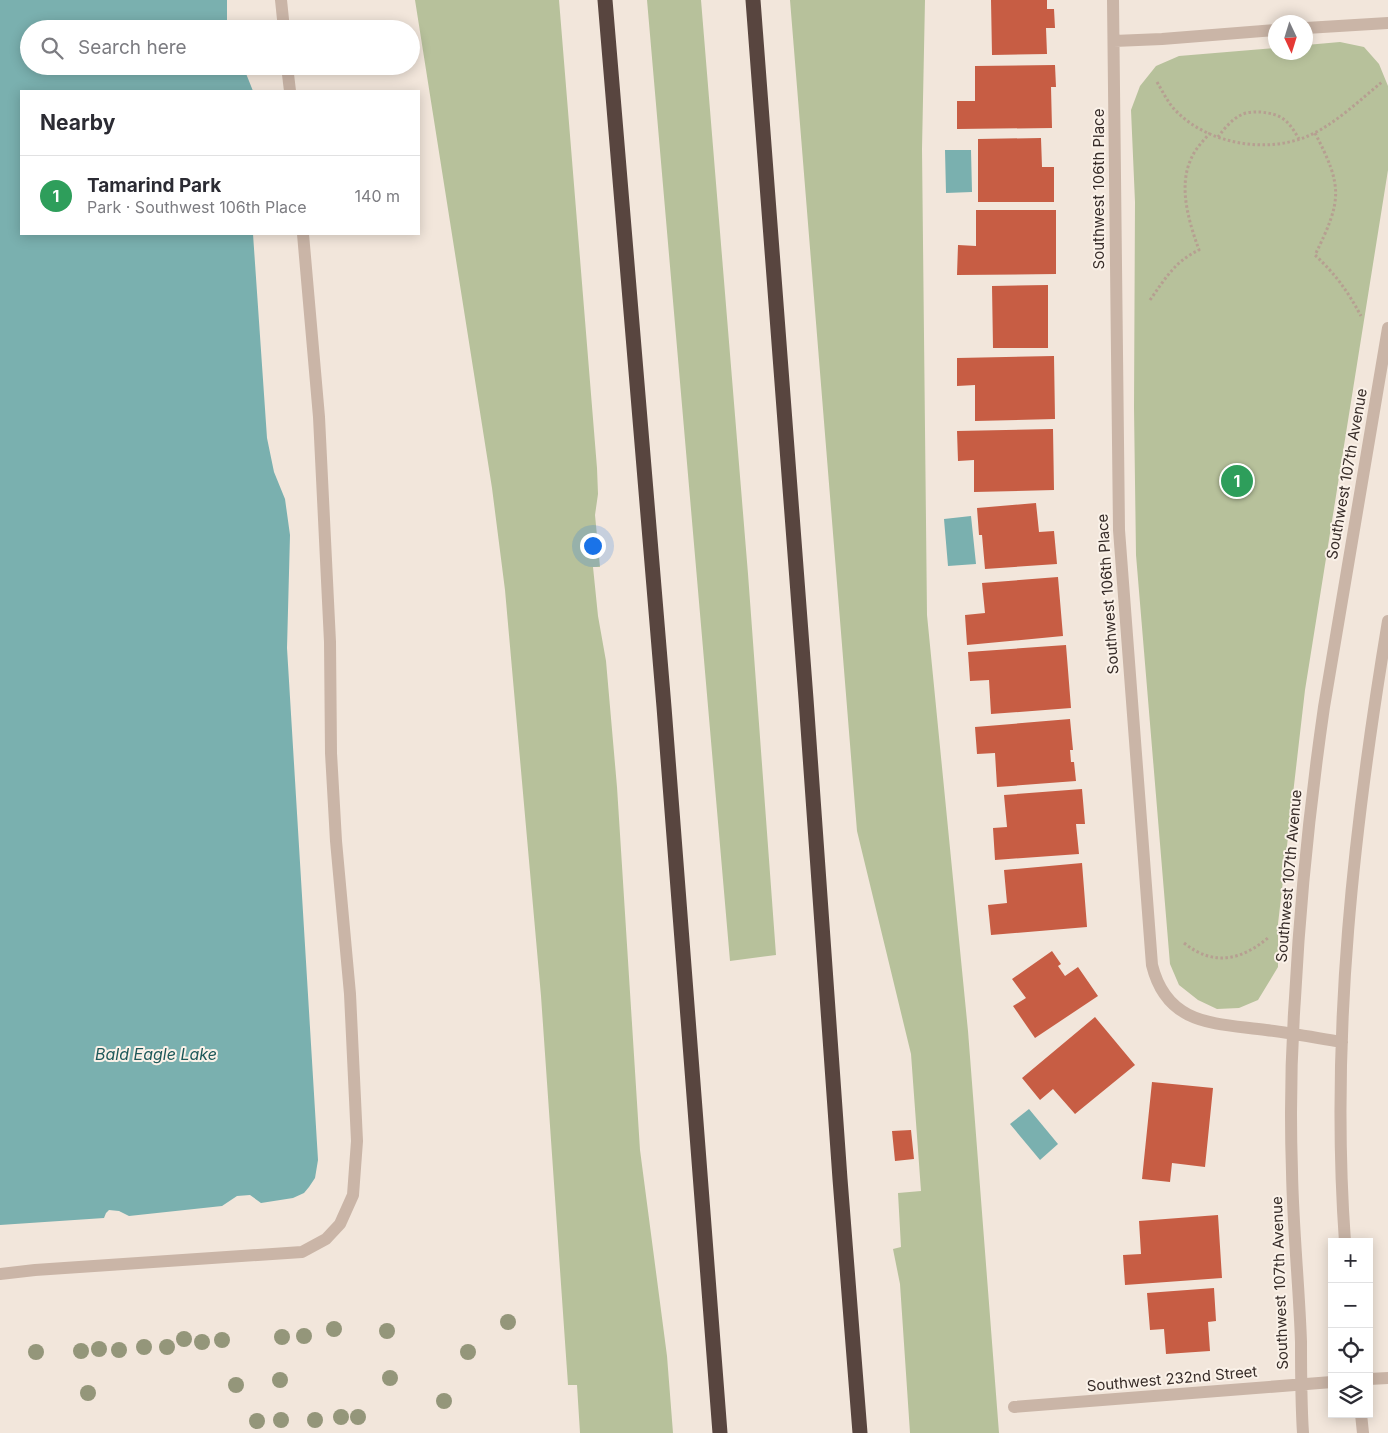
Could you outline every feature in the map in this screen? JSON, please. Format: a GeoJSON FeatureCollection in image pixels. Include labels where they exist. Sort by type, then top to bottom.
{"type":"FeatureCollection","features":[{"type":"Feature","properties":{"kind":"highway"},"geometry":{"type":"LineString","coordinates":[[606,0],[664,707],[720,1433]]}},
{"type":"Feature","properties":{"kind":"highway"},"geometry":{"type":"LineString","coordinates":[[752,0],[860,1433]]}},
{"type":"Feature","properties":{"kind":"street"},"geometry":{"type":"LineString","coordinates":[[281,0],[283,20]]}},
{"type":"Feature","properties":{"kind":"street","name":"Southwest 106th Place"},"geometry":{"type":"LineString","coordinates":[[1113,0],[1119,530],[1152,965],[1159,986],[1165,995],[1192,1017],[1219,1025],[1342,1042]]}},
{"type":"Feature","properties":{"kind":"street"},"geometry":{"type":"LineString","coordinates":[[1313,28],[1388,23]]}},
{"type":"Feature","properties":{"kind":"street"},"geometry":{"type":"LineString","coordinates":[[1114,41],[1268,31]]}},
{"type":"Feature","properties":{"kind":"street"},"geometry":{"type":"LineString","coordinates":[[288,75],[290,90]]}},
{"type":"Feature","properties":{"kind":"street"},"geometry":{"type":"LineString","coordinates":[[0,1274],[302,1252],[326,1239],[340,1224],[353,1195],[357,1141],[350,994],[336,841],[331,753],[329,632],[319,417],[303,235]]}},
{"type":"Feature","properties":{"kind":"street","name":"Southwest 107th Avenue"},"geometry":{"type":"LineString","coordinates":[[1303,1433],[1300,1385],[1301,1342],[1292,1171],[1294,998],[1315,768],[1388,328]]}},
{"type":"Feature","properties":{"kind":"street"},"geometry":{"type":"LineString","coordinates":[[1345,1238],[1341,1158],[1342,1042],[1350,916],[1364,776],[1388,621]]}},
{"type":"Feature","properties":{"kind":"street"},"geometry":{"type":"LineString","coordinates":[[1373,1379],[1388,1378]]}},
{"type":"Feature","properties":{"kind":"street","name":"Southwest 232nd Street"},"geometry":{"type":"LineString","coordinates":[[1014,1407],[1328,1382]]}},
{"type":"Feature","properties":{"kind":"street"},"geometry":{"type":"LineString","coordinates":[[1361,1418],[1363,1433]]}},
{"type":"Feature","properties":{"kind":"path"},"geometry":{"type":"LineString","coordinates":[[1158,82],[1164,95],[1176,112],[1210,134],[1234,141],[1272,145],[1315,133],[1382,82]]}},
{"type":"Feature","properties":{"kind":"path"},"geometry":{"type":"LineString","coordinates":[[1218,137],[1240,115],[1252,112],[1282,116],[1292,126],[1299,139]]}},
{"type":"Feature","properties":{"kind":"path"},"geometry":{"type":"LineString","coordinates":[[1315,133],[1333,171],[1336,198],[1333,215],[1315,255],[1341,282],[1361,316]]}},
{"type":"Feature","properties":{"kind":"path"},"geometry":{"type":"LineString","coordinates":[[1150,300],[1172,269],[1186,256],[1199,250],[1187,208],[1185,182],[1191,159],[1210,134]]}},
{"type":"Feature","properties":{"kind":"path"},"geometry":{"type":"LineString","coordinates":[[1184,943],[1194,952],[1225,959],[1242,956],[1257,948],[1269,937]]}},
{"type":"Feature","properties":{"kind":"green space"},"geometry":{"type":"Polygon","coordinates":[[[415,0],[559,0],[597,468],[598,494],[595,515],[600,567],[593,567],[598,616],[606,661],[617,787],[640,1150],[667,1356],[673,1433],[580,1433],[577,1385],[568,1385],[541,996],[505,590],[492,488],[420,32],[420,20],[418,20],[415,0]]]}},
{"type":"Feature","properties":{"kind":"green space"},"geometry":{"type":"Polygon","coordinates":[[[647,0],[701,0],[748,574],[776,955],[730,961],[647,0]]]}},
{"type":"Feature","properties":{"kind":"green space"},"geometry":{"type":"Polygon","coordinates":[[[790,0],[925,0],[922,149],[927,615],[968,1031],[999,1433],[910,1433],[900,1284],[893,1249],[901,1247],[898,1193],[921,1191],[911,1054],[857,831],[790,0]]]}},
{"type":"Feature","properties":{"kind":"green space"},"geometry":{"type":"Polygon","coordinates":[[[1340,42],[1364,47],[1379,64],[1388,86],[1388,170],[1305,690],[1278,924],[1278,967],[1258,1000],[1239,1008],[1217,1009],[1198,1000],[1179,985],[1170,964],[1136,555],[1134,408],[1135,202],[1131,110],[1140,86],[1156,66],[1179,56],[1268,49],[1268,60],[1313,60],[1313,44],[1340,42]]]}},
{"type":"Feature","properties":{"kind":"water","name":"Bald Eagle Lake"},"geometry":{"type":"Polygon","coordinates":[[[0,0],[227,0],[227,20],[20,20],[20,75],[247,75],[253,90],[20,90],[20,235],[253,235],[267,438],[274,472],[285,499],[290,535],[287,648],[318,1160],[315,1178],[304,1193],[293,1198],[261,1203],[250,1195],[237,1196],[222,1206],[129,1216],[119,1211],[109,1210],[104,1218],[0,1225],[0,0]]]}},
{"type":"Feature","properties":{"kind":"water"},"geometry":{"type":"Polygon","coordinates":[[[945,150],[971,150],[972,192],[946,193],[945,150]]]}},
{"type":"Feature","properties":{"kind":"water"},"geometry":{"type":"Polygon","coordinates":[[[971,516],[976,564],[948,566],[944,519],[971,516]]]}},
{"type":"Feature","properties":{"kind":"water"},"geometry":{"type":"Polygon","coordinates":[[[1029,1109],[1058,1144],[1040,1160],[1010,1124],[1029,1109]]]}},
{"type":"Feature","properties":{"kind":"building"},"geometry":{"type":"Polygon","coordinates":[[[991,0],[1047,0],[1047,9],[1054,9],[1055,28],[1046,28],[1047,54],[992,55],[991,0]]]}},
{"type":"Feature","properties":{"kind":"building"},"geometry":{"type":"Polygon","coordinates":[[[1055,65],[1056,87],[1051,87],[1052,128],[957,129],[957,101],[975,101],[975,66],[1055,65]]]}},
{"type":"Feature","properties":{"kind":"building"},"geometry":{"type":"Polygon","coordinates":[[[1041,138],[1042,167],[1054,167],[1054,202],[978,202],[978,139],[1041,138]]]}},
{"type":"Feature","properties":{"kind":"building"},"geometry":{"type":"Polygon","coordinates":[[[976,210],[1056,210],[1056,274],[957,275],[958,245],[976,246],[976,210]]]}},
{"type":"Feature","properties":{"kind":"building"},"geometry":{"type":"Polygon","coordinates":[[[1048,285],[1048,348],[993,348],[992,286],[1048,285]]]}},
{"type":"Feature","properties":{"kind":"building"},"geometry":{"type":"Polygon","coordinates":[[[1054,356],[1055,419],[975,421],[975,385],[957,386],[957,358],[1054,356]]]}},
{"type":"Feature","properties":{"kind":"building"},"geometry":{"type":"Polygon","coordinates":[[[1053,429],[1054,490],[974,492],[974,460],[958,461],[957,431],[1053,429]]]}},
{"type":"Feature","properties":{"kind":"building"},"geometry":{"type":"Polygon","coordinates":[[[1036,503],[1039,532],[1054,531],[1057,564],[985,569],[982,535],[979,535],[977,508],[1036,503]]]}},
{"type":"Feature","properties":{"kind":"building"},"geometry":{"type":"Polygon","coordinates":[[[1058,577],[1063,636],[967,645],[965,615],[985,613],[982,583],[1058,577]]]}},
{"type":"Feature","properties":{"kind":"building"},"geometry":{"type":"Polygon","coordinates":[[[1066,645],[1071,708],[991,714],[989,680],[970,681],[968,652],[1066,645]]]}},
{"type":"Feature","properties":{"kind":"building"},"geometry":{"type":"Polygon","coordinates":[[[1070,719],[1073,750],[1070,750],[1071,762],[1074,762],[1076,781],[997,787],[995,753],[977,754],[975,727],[1070,719]]]}},
{"type":"Feature","properties":{"kind":"building"},"geometry":{"type":"Polygon","coordinates":[[[1082,789],[1085,824],[1076,824],[1079,854],[995,860],[993,828],[1007,827],[1004,795],[1082,789]]]}},
{"type":"Feature","properties":{"kind":"building"},"geometry":{"type":"Polygon","coordinates":[[[1082,863],[1087,927],[991,935],[988,905],[1007,903],[1004,870],[1082,863]]]}},
{"type":"Feature","properties":{"kind":"building"},"geometry":{"type":"Polygon","coordinates":[[[1052,951],[1061,964],[1058,966],[1065,976],[1078,967],[1098,996],[1035,1038],[1013,1006],[1026,998],[1012,979],[1052,951]]]}},
{"type":"Feature","properties":{"kind":"building"},"geometry":{"type":"Polygon","coordinates":[[[1095,1017],[1135,1065],[1075,1114],[1053,1089],[1040,1100],[1022,1078],[1095,1017]]]}},
{"type":"Feature","properties":{"kind":"building"},"geometry":{"type":"Polygon","coordinates":[[[1152,1082],[1213,1088],[1205,1167],[1172,1163],[1170,1182],[1142,1179],[1152,1082]]]}},
{"type":"Feature","properties":{"kind":"building"},"geometry":{"type":"Polygon","coordinates":[[[911,1130],[914,1159],[895,1161],[892,1131],[911,1130]]]}},
{"type":"Feature","properties":{"kind":"building"},"geometry":{"type":"Polygon","coordinates":[[[1218,1215],[1222,1278],[1125,1285],[1123,1255],[1141,1254],[1139,1221],[1218,1215]]]}},
{"type":"Feature","properties":{"kind":"building"},"geometry":{"type":"Polygon","coordinates":[[[1214,1288],[1216,1321],[1208,1322],[1210,1351],[1166,1354],[1164,1329],[1150,1330],[1147,1293],[1214,1288]]]}},
{"type":"Feature","properties":{"kind":"place","name":"Tamarind Park"},"geometry":{"type":"Point","coordinates":[1237,481]}}]}
